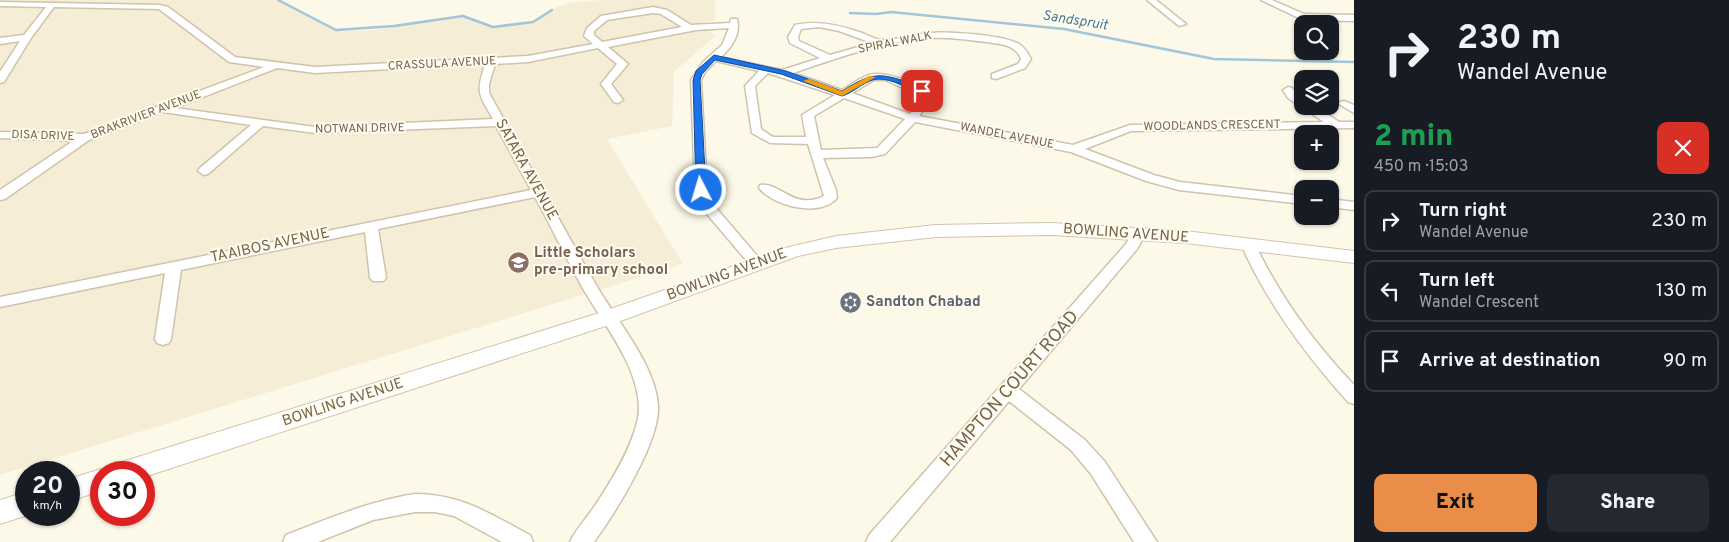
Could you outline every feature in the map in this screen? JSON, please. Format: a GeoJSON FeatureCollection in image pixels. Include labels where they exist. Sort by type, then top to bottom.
{"type":"FeatureCollection","features":[{"type":"Feature","properties":{"kind":"main road","name":"BOWLING AVENUE"},"geometry":{"type":"LineString","coordinates":[[155,462],[607,318],[752,258],[795,243],[836,242],[912,232],[1052,229],[1139,233],[1354,257]]}},
{"type":"Feature","properties":{"kind":"main road"},"geometry":{"type":"LineString","coordinates":[[0,512],[15,507]]}},
{"type":"Feature","properties":{"kind":"street"},"geometry":{"type":"LineString","coordinates":[[1151,0],[1182,24]]}},
{"type":"Feature","properties":{"kind":"street"},"geometry":{"type":"LineString","coordinates":[[1266,0],[1303,17],[1354,18]]}},
{"type":"Feature","properties":{"kind":"street"},"geometry":{"type":"LineString","coordinates":[[0,4],[52,5]]}},
{"type":"Feature","properties":{"kind":"street"},"geometry":{"type":"LineString","coordinates":[[0,80],[52,5]]}},
{"type":"Feature","properties":{"kind":"street","name":"CRASSULA AVENUE"},"geometry":{"type":"LineString","coordinates":[[52,5],[152,6],[165,9],[232,60],[325,70],[549,56],[689,28],[734,23],[734,35],[728,45],[714,58]]}},
{"type":"Feature","properties":{"kind":"street"},"geometry":{"type":"LineString","coordinates":[[618,100],[606,84],[623,64],[589,36],[589,32],[601,20],[610,17],[658,10],[689,28]]}},
{"type":"Feature","properties":{"kind":"street"},"geometry":{"type":"LineString","coordinates":[[830,58],[795,43],[793,38],[798,27],[808,25],[831,27],[858,34],[882,44]]}},
{"type":"Feature","properties":{"kind":"street","name":"SPIRAL WALK"},"geometry":{"type":"LineString","coordinates":[[784,73],[882,44],[938,35],[1004,42],[1022,51],[1026,59],[1022,66],[996,76]]}},
{"type":"Feature","properties":{"kind":"street"},"geometry":{"type":"LineString","coordinates":[[0,41],[28,37]]}},
{"type":"Feature","properties":{"kind":"street"},"geometry":{"type":"LineString","coordinates":[[714,58],[699,73],[696,80],[701,190],[711,210],[752,258]]}},
{"type":"Feature","properties":{"kind":"street","name":"WANDEL AVENUE"},"geometry":{"type":"LineString","coordinates":[[714,58],[784,73],[912,118],[1074,150],[1135,173],[1179,186],[1294,199]]}},
{"type":"Feature","properties":{"kind":"street","name":"SATARA AVENUE"},"geometry":{"type":"LineString","coordinates":[[491,61],[484,84],[484,92],[607,318],[627,350],[648,396],[649,408],[640,442],[609,503],[582,542]]}},
{"type":"Feature","properties":{"kind":"street","name":"BRAKRIVIER AVENUE"},"geometry":{"type":"LineString","coordinates":[[0,196],[85,138],[276,66]]}},
{"type":"Feature","properties":{"kind":"street"},"geometry":{"type":"LineString","coordinates":[[766,69],[750,86],[756,131],[770,140],[814,141]]}},
{"type":"Feature","properties":{"kind":"street"},"geometry":{"type":"LineString","coordinates":[[765,188],[781,199],[798,204],[827,200],[831,194],[818,154],[814,141],[808,115],[869,78],[886,78],[928,94],[928,99],[881,151],[872,153],[818,154]]}},
{"type":"Feature","properties":{"kind":"street"},"geometry":{"type":"LineString","coordinates":[[1288,90],[1294,97]]}},
{"type":"Feature","properties":{"kind":"street","name":"NOTWANI DRIVE"},"geometry":{"type":"LineString","coordinates":[[160,109],[302,129],[333,131],[500,122]]}},
{"type":"Feature","properties":{"kind":"street"},"geometry":{"type":"LineString","coordinates":[[1321,115],[1336,125]]}},
{"type":"Feature","properties":{"kind":"street"},"geometry":{"type":"LineString","coordinates":[[204,171],[260,123]]}},
{"type":"Feature","properties":{"kind":"street","name":"WOODLANDS CRESCENT"},"geometry":{"type":"LineString","coordinates":[[1339,125],[1354,125]]}},
{"type":"Feature","properties":{"kind":"street","name":"WOODLANDS CRESCENT"},"geometry":{"type":"LineString","coordinates":[[1074,150],[1130,128],[1294,126]]}},
{"type":"Feature","properties":{"kind":"street","name":"DISA DRIVE"},"geometry":{"type":"LineString","coordinates":[[0,135],[85,138]]}},
{"type":"Feature","properties":{"kind":"street","name":"TAAIBOS AVENUE"},"geometry":{"type":"LineString","coordinates":[[0,302],[539,192]]}},
{"type":"Feature","properties":{"kind":"street"},"geometry":{"type":"LineString","coordinates":[[1339,204],[1354,206]]}},
{"type":"Feature","properties":{"kind":"street"},"geometry":{"type":"LineString","coordinates":[[371,226],[378,278]]}},
{"type":"Feature","properties":{"kind":"street","name":"HAMPTON COURT ROAD"},"geometry":{"type":"LineString","coordinates":[[878,542],[1120,260],[1139,233]]}},
{"type":"Feature","properties":{"kind":"street"},"geometry":{"type":"LineString","coordinates":[[1248,244],[1263,273],[1299,332],[1312,350],[1354,397]]}},
{"type":"Feature","properties":{"kind":"street"},"geometry":{"type":"LineString","coordinates":[[163,339],[174,266]]}},
{"type":"Feature","properties":{"kind":"street"},"geometry":{"type":"LineString","coordinates":[[1009,391],[1078,445],[1098,468],[1146,542]]}},
{"type":"Feature","properties":{"kind":"street"},"geometry":{"type":"LineString","coordinates":[[294,542],[392,505],[414,503],[437,503],[455,507],[522,542]]}},
{"type":"Feature","properties":{"kind":"shaded area"},"geometry":{"type":"Polygon","coordinates":[[[0,0],[278,0],[336,30],[366,31],[463,16],[493,27],[533,22],[557,7],[569,3],[601,0],[715,0],[715,20],[694,25],[706,27],[715,36],[674,72],[672,126],[607,139],[683,264],[45,461],[15,461],[15,470],[0,475],[0,0]]]}},
{"type":"Feature","properties":{"kind":"waterway","name":"Sandspruit"},"geometry":{"type":"LineString","coordinates":[[278,0],[336,30],[394,26],[463,16],[493,27],[533,22],[552,10]]}},
{"type":"Feature","properties":{"kind":"waterway","name":"Sandspruit"},"geometry":{"type":"LineString","coordinates":[[850,13],[876,14],[891,12],[1064,29],[1214,59],[1354,62]]}},
{"type":"Feature","properties":{"kind":"slow traffic"},"geometry":{"type":"LineString","coordinates":[[807,81],[842,94],[872,77]]}},
{"type":"Feature","properties":{"kind":"place","name":"Little Scholars pre-primary school"},"geometry":{"type":"Point","coordinates":[518,262]}},
{"type":"Feature","properties":{"kind":"place","name":"Sandton Chabad"},"geometry":{"type":"Point","coordinates":[850,302]}},
{"type":"Feature","properties":{"kind":"route"},"geometry":{"type":"LineString","coordinates":[[701,190],[696,80],[699,73],[714,58],[784,73],[842,94],[872,77],[886,78],[922,91]]}}]}
